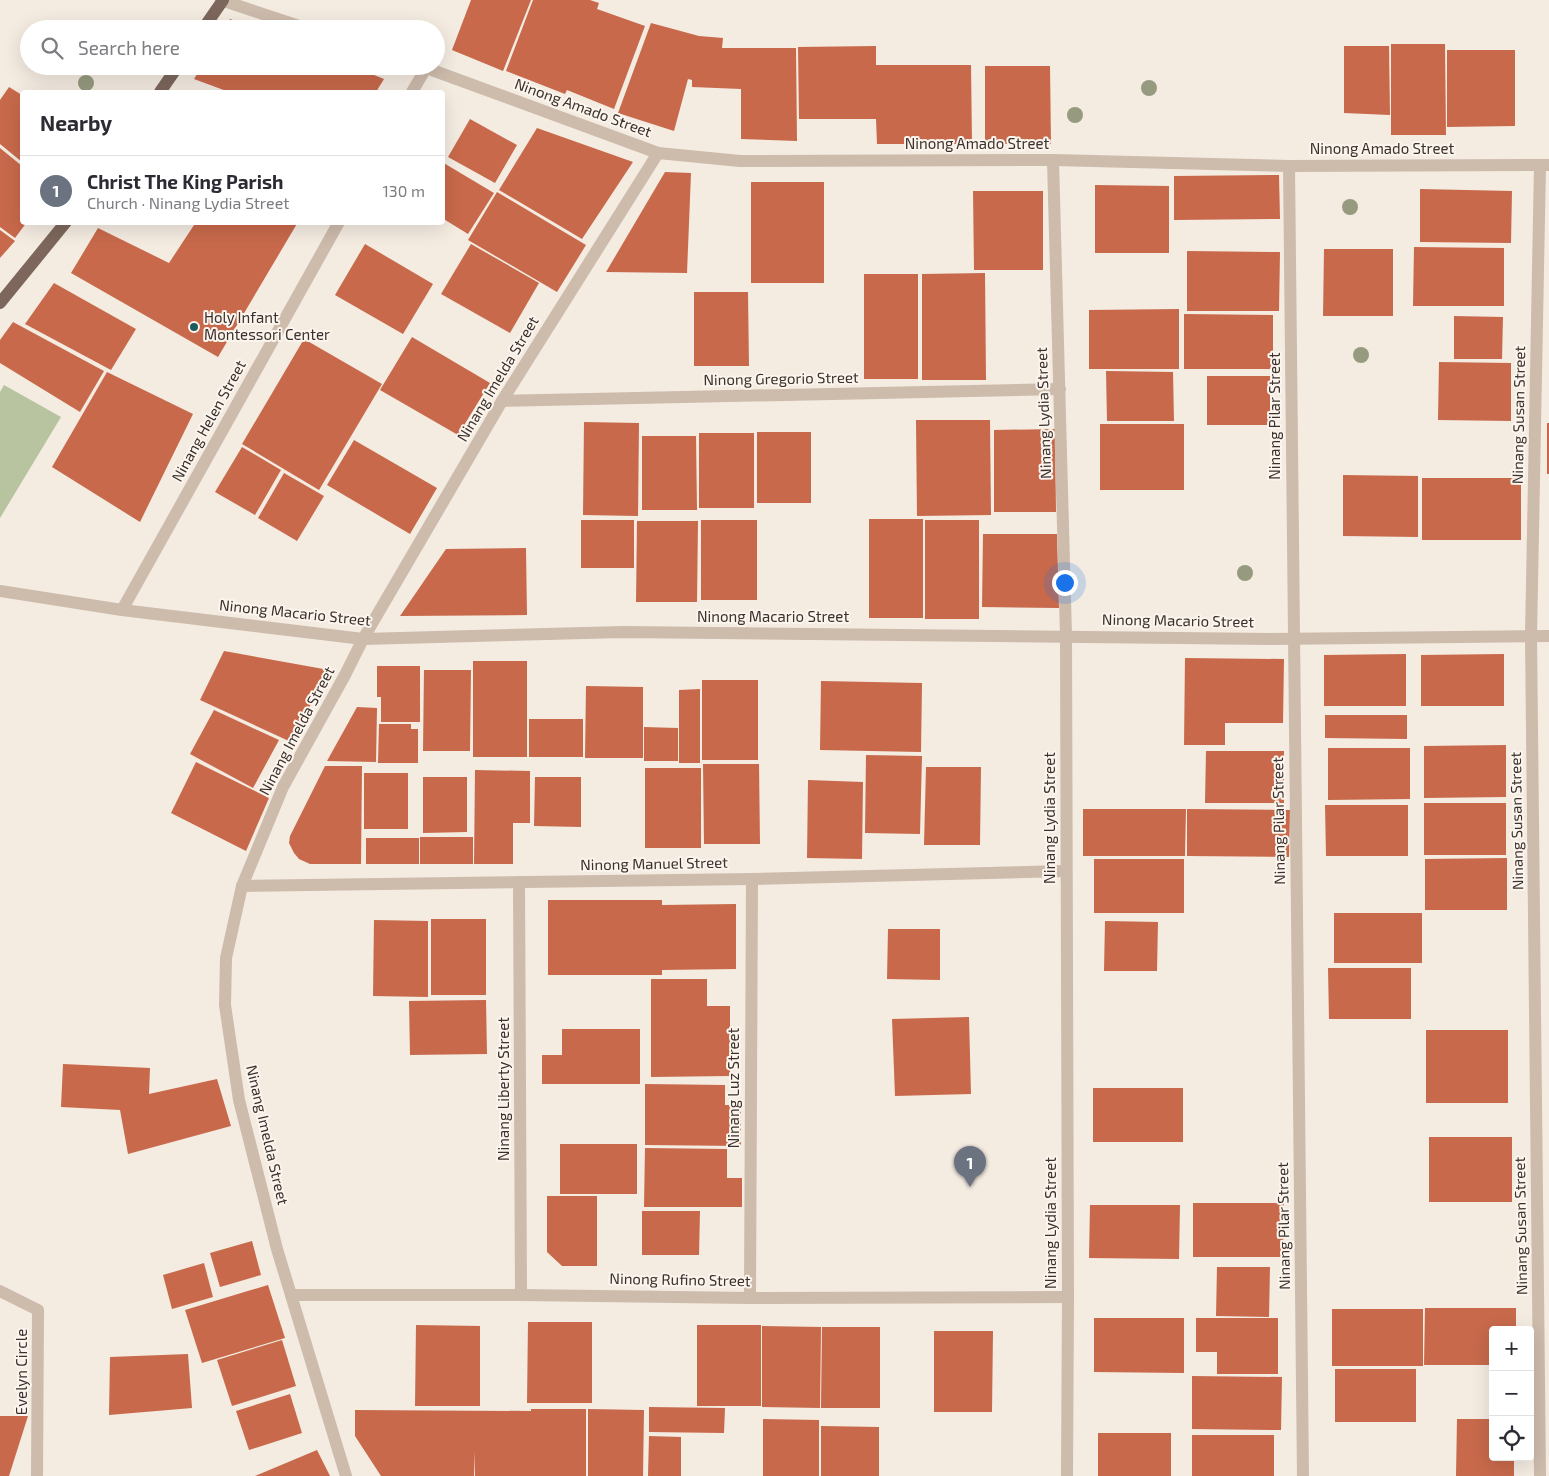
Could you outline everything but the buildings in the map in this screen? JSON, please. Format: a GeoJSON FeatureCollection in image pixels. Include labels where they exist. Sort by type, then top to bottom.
{"type":"FeatureCollection","features":[{"type":"Feature","properties":{"kind":"main road"},"geometry":{"type":"LineString","coordinates":[[209,20],[222,0]]}},
{"type":"Feature","properties":{"kind":"main road"},"geometry":{"type":"LineString","coordinates":[[161,90],[172,75]]}},
{"type":"Feature","properties":{"kind":"main road"},"geometry":{"type":"LineString","coordinates":[[0,303],[64,225]]}},
{"type":"Feature","properties":{"kind":"street"},"geometry":{"type":"LineString","coordinates":[[222,0],[281,20]]}},
{"type":"Feature","properties":{"kind":"street"},"geometry":{"type":"LineString","coordinates":[[413,90],[419,75]]}},
{"type":"Feature","properties":{"kind":"street","name":"Ninong Amado Street"},"geometry":{"type":"LineString","coordinates":[[445,75],[658,153],[740,161],[1053,160],[1289,166],[1544,165]]}},
{"type":"Feature","properties":{"kind":"street","name":"Ninang Imelda Street"},"geometry":{"type":"LineString","coordinates":[[346,1476],[277,1249],[239,1100],[225,1005],[226,958],[242,886],[283,787],[363,639],[502,401],[658,153]]}},
{"type":"Feature","properties":{"kind":"street","name":"Ninang Lydia Street"},"geometry":{"type":"LineString","coordinates":[[1053,160],[1066,636],[1067,1476]]}},
{"type":"Feature","properties":{"kind":"street","name":"Ninang Susan Street"},"geometry":{"type":"LineString","coordinates":[[1540,1476],[1531,636],[1544,165]]}},
{"type":"Feature","properties":{"kind":"street","name":"Ninang Pilar Street"},"geometry":{"type":"LineString","coordinates":[[1289,166],[1303,1476]]}},
{"type":"Feature","properties":{"kind":"street","name":"Ninang Helen Street"},"geometry":{"type":"LineString","coordinates":[[122,610],[337,225]]}},
{"type":"Feature","properties":{"kind":"street","name":"Ninong Gregorio Street"},"geometry":{"type":"LineString","coordinates":[[502,401],[1060,389]]}},
{"type":"Feature","properties":{"kind":"street","name":"Ninong Macario Street"},"geometry":{"type":"LineString","coordinates":[[0,591],[122,610],[363,639],[623,632],[1293,639],[1549,636]]}},
{"type":"Feature","properties":{"kind":"street","name":"Ninong Manuel Street"},"geometry":{"type":"LineString","coordinates":[[242,886],[752,879],[1066,872]]}},
{"type":"Feature","properties":{"kind":"street","name":"Ninang Luz Street"},"geometry":{"type":"LineString","coordinates":[[750,1298],[752,879]]}},
{"type":"Feature","properties":{"kind":"street","name":"Ninang Liberty Street"},"geometry":{"type":"LineString","coordinates":[[519,882],[521,1295]]}},
{"type":"Feature","properties":{"kind":"street","name":"Evelyn Circle"},"geometry":{"type":"LineString","coordinates":[[0,1291],[38,1310],[37,1476]]}},
{"type":"Feature","properties":{"kind":"street","name":"Ninong Rufino Street"},"geometry":{"type":"LineString","coordinates":[[291,1296],[521,1295],[750,1298],[1068,1296]]}},
{"type":"Feature","properties":{"kind":"green space"},"geometry":{"type":"Polygon","coordinates":[[[4,385],[61,417],[0,518],[0,392],[4,385]]]}},
{"type":"Feature","properties":{"kind":"place","name":"Holy Infant Montessori Center"},"geometry":{"type":"Point","coordinates":[194,327]}},
{"type":"Feature","properties":{"kind":"place","name":"Christ The King Parish"},"geometry":{"type":"Point","coordinates":[970,1187]}}]}
